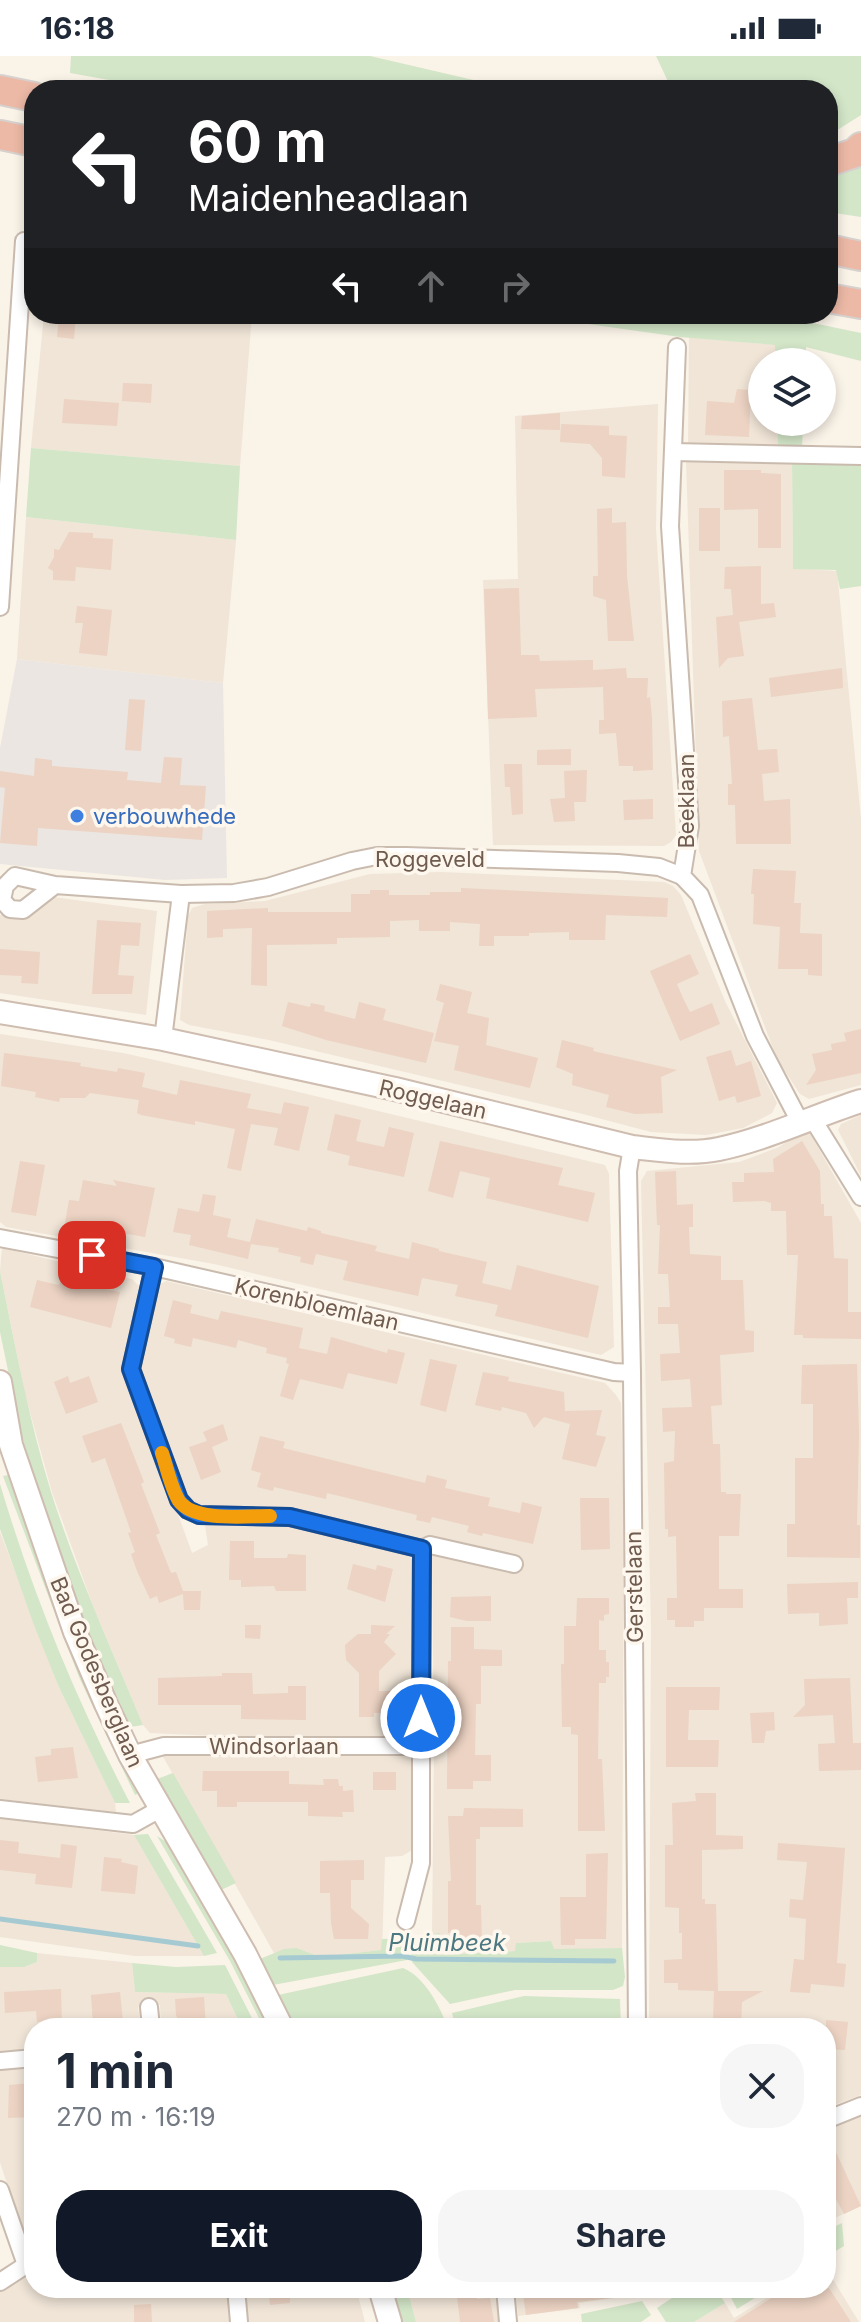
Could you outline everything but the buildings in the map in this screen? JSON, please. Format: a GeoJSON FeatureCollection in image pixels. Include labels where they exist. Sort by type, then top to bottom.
{"type":"FeatureCollection","features":[{"type":"Feature","properties":{"kind":"highway"},"geometry":{"type":"LineString","coordinates":[[0,90],[24,95]]}},
{"type":"Feature","properties":{"kind":"highway"},"geometry":{"type":"LineString","coordinates":[[0,135],[24,140]]}},
{"type":"Feature","properties":{"kind":"highway"},"geometry":{"type":"LineString","coordinates":[[838,159],[855,153],[861,147]]}},
{"type":"Feature","properties":{"kind":"highway"},"geometry":{"type":"LineString","coordinates":[[838,251],[861,256]]}},
{"type":"Feature","properties":{"kind":"highway"},"geometry":{"type":"LineString","coordinates":[[838,300],[861,304]]}},
{"type":"Feature","properties":{"kind":"street"},"geometry":{"type":"LineString","coordinates":[[0,607],[24,241]]}},
{"type":"Feature","properties":{"kind":"street","name":"Beeklaan"},"geometry":{"type":"LineString","coordinates":[[677,347],[670,526],[690,826],[682,876],[700,895],[755,1036],[806,1120],[861,1197]]}},
{"type":"Feature","properties":{"kind":"street"},"geometry":{"type":"LineString","coordinates":[[673,452],[861,456]]}},
{"type":"Feature","properties":{"kind":"street","name":"Roggeveld"},"geometry":{"type":"LineString","coordinates":[[55,885],[181,894],[234,893],[268,887],[306,873],[377,856],[618,863],[659,867],[682,876]]}},
{"type":"Feature","properties":{"kind":"street"},"geometry":{"type":"LineString","coordinates":[[163,1039],[181,894]]}},
{"type":"Feature","properties":{"kind":"street","name":"Roggelaan"},"geometry":{"type":"LineString","coordinates":[[0,1012],[163,1039],[395,1089],[632,1147],[690,1152],[718,1150],[861,1101]]}},
{"type":"Feature","properties":{"kind":"street","name":"Gerstelaan"},"geometry":{"type":"LineString","coordinates":[[632,1147],[628,1171],[637,2018]]}},
{"type":"Feature","properties":{"kind":"street","name":"Korenbloemlaan"},"geometry":{"type":"LineString","coordinates":[[0,1238],[154,1267],[614,1372],[632,1373]]}},
{"type":"Feature","properties":{"kind":"street"},"geometry":{"type":"LineString","coordinates":[[154,1267],[131,1369],[179,1500],[188,1510],[199,1515],[290,1517],[422,1549],[430,1545],[514,1564]]}},
{"type":"Feature","properties":{"kind":"street","name":"Bad Godesberglaan"},"geometry":{"type":"LineString","coordinates":[[0,1382],[11,1445],[75,1632],[130,1755],[245,1954],[277,2018]]}},
{"type":"Feature","properties":{"kind":"street"},"geometry":{"type":"LineString","coordinates":[[406,1921],[421,1863],[422,1549]]}},
{"type":"Feature","properties":{"kind":"street","name":"Windsorlaan"},"geometry":{"type":"LineString","coordinates":[[130,1755],[164,1746],[421,1746]]}},
{"type":"Feature","properties":{"kind":"street"},"geometry":{"type":"LineString","coordinates":[[0,1809],[133,1824],[160,1809]]}},
{"type":"Feature","properties":{"kind":"street"},"geometry":{"type":"LineString","coordinates":[[149,2007],[150,2018]]}},
{"type":"Feature","properties":{"kind":"street"},"geometry":{"type":"LineString","coordinates":[[0,2061],[24,2059]]}},
{"type":"Feature","properties":{"kind":"street"},"geometry":{"type":"LineString","coordinates":[[836,2116],[861,2106]]}},
{"type":"Feature","properties":{"kind":"street"},"geometry":{"type":"LineString","coordinates":[[0,2190],[24,2249]]}},
{"type":"Feature","properties":{"kind":"street"},"geometry":{"type":"LineString","coordinates":[[0,2282],[24,2268]]}},
{"type":"Feature","properties":{"kind":"street"},"geometry":{"type":"LineString","coordinates":[[237,2298],[239,2322]]}},
{"type":"Feature","properties":{"kind":"street"},"geometry":{"type":"LineString","coordinates":[[383,2298],[390,2322]]}},
{"type":"Feature","properties":{"kind":"street"},"geometry":{"type":"LineString","coordinates":[[506,2298],[508,2322]]}},
{"type":"Feature","properties":{"kind":"shaded area"},"geometry":{"type":"Polygon","coordinates":[[[43,324],[251,324],[240,466],[31,448],[43,324]]]}},
{"type":"Feature","properties":{"kind":"shaded area"},"geometry":{"type":"Polygon","coordinates":[[[689,337],[776,345],[776,348],[748,348],[748,436],[778,436],[778,450],[688,446],[689,337]]]}},
{"type":"Feature","properties":{"kind":"shaded area"},"geometry":{"type":"Polygon","coordinates":[[[658,404],[656,529],[676,835],[664,846],[493,845],[483,580],[518,579],[515,416],[658,404]]]}},
{"type":"Feature","properties":{"kind":"shaded area"},"geometry":{"type":"Polygon","coordinates":[[[792,460],[793,568],[837,571],[861,819],[861,1085],[809,1099],[800,1094],[777,1059],[699,851],[686,461],[792,460]]]}},
{"type":"Feature","properties":{"kind":"shaded area"},"geometry":{"type":"Polygon","coordinates":[[[26,517],[236,540],[223,683],[17,659],[26,517]]]}},
{"type":"Feature","properties":{"kind":"shaded area"},"geometry":{"type":"Polygon","coordinates":[[[17,659],[223,683],[227,878],[165,880],[0,864],[0,748],[17,659]]]}},
{"type":"Feature","properties":{"kind":"shaded area"},"geometry":{"type":"Polygon","coordinates":[[[441,872],[664,882],[673,886],[681,895],[725,1001],[777,1103],[772,1113],[743,1128],[706,1135],[651,1132],[269,1040],[189,1025],[180,1020],[188,916],[192,908],[205,904],[265,901],[370,874],[441,872]]]}},
{"type":"Feature","properties":{"kind":"shaded area"},"geometry":{"type":"Polygon","coordinates":[[[53,897],[157,911],[146,1015],[0,993],[0,915],[30,917],[53,897]]]}},
{"type":"Feature","properties":{"kind":"shaded area"},"geometry":{"type":"Polygon","coordinates":[[[0,1034],[123,1053],[605,1165],[609,1174],[614,1347],[601,1355],[214,1264],[6,1227],[0,1222],[0,1034]]]}},
{"type":"Feature","properties":{"kind":"shaded area"},"geometry":{"type":"Polygon","coordinates":[[[861,1115],[861,1176],[838,1130],[841,1124],[861,1115]]]}},
{"type":"Feature","properties":{"kind":"shaded area"},"geometry":{"type":"Polygon","coordinates":[[[807,1128],[861,1223],[861,2095],[836,2104],[836,2018],[649,2018],[651,1627],[641,1181],[647,1171],[739,1162],[779,1147],[807,1128]]]}},
{"type":"Feature","properties":{"kind":"shaded area"},"geometry":{"type":"Polygon","coordinates":[[[2,1248],[132,1279],[139,1286],[124,1365],[192,1553],[208,1545],[205,1525],[210,1523],[290,1524],[405,1552],[413,1561],[416,1716],[408,1737],[287,1739],[150,1733],[143,1725],[93,1606],[52,1492],[25,1394],[0,1271],[2,1248]]]}},
{"type":"Feature","properties":{"kind":"shaded area"},"geometry":{"type":"Polygon","coordinates":[[[166,1281],[605,1383],[616,1395],[621,1403],[624,1519],[622,1948],[554,1950],[550,1941],[516,1943],[516,1951],[440,1955],[440,1934],[432,1934],[432,1544],[281,1510],[195,1507],[184,1494],[138,1367],[157,1286],[166,1281]]]}},
{"type":"Feature","properties":{"kind":"shaded area"},"geometry":{"type":"Polygon","coordinates":[[[0,1532],[58,1685],[115,1803],[116,1812],[0,1799],[0,1532]]]}},
{"type":"Feature","properties":{"kind":"shaded area"},"geometry":{"type":"Polygon","coordinates":[[[161,1753],[405,1754],[412,1757],[415,1763],[414,1849],[402,1856],[385,1857],[382,1950],[320,1957],[297,1948],[274,1953],[161,1753]]]}},
{"type":"Feature","properties":{"kind":"shaded area"},"geometry":{"type":"Polygon","coordinates":[[[0,1818],[134,1835],[204,1956],[135,1956],[0,1937],[0,1818]]]}},
{"type":"Feature","properties":{"kind":"shaded area"},"geometry":{"type":"Polygon","coordinates":[[[37,1953],[132,1963],[135,1992],[226,1994],[237,2018],[161,2018],[160,2005],[138,2007],[140,2018],[24,2018],[24,2050],[0,2051],[0,1967],[26,1967],[37,1962],[37,1953]]]}},
{"type":"Feature","properties":{"kind":"shaded area"},"geometry":{"type":"Polygon","coordinates":[[[24,2066],[24,2236],[0,2162],[0,2068],[24,2066]]]}},
{"type":"Feature","properties":{"kind":"shaded area"},"geometry":{"type":"Polygon","coordinates":[[[854,2114],[861,2115],[861,2206],[836,2217],[836,2123],[854,2114]]]}},
{"type":"Feature","properties":{"kind":"shaded area"},"geometry":{"type":"Polygon","coordinates":[[[24,2277],[24,2298],[229,2298],[230,2322],[0,2322],[0,2289],[24,2277]]]}},
{"type":"Feature","properties":{"kind":"shaded area"},"geometry":{"type":"Polygon","coordinates":[[[836,2284],[859,2322],[694,2322],[725,2303],[734,2318],[767,2298],[836,2298],[836,2284]]]}},
{"type":"Feature","properties":{"kind":"shaded area"},"geometry":{"type":"Polygon","coordinates":[[[246,2298],[359,2298],[365,2322],[248,2322],[246,2298]]]}},
{"type":"Feature","properties":{"kind":"shaded area"},"geometry":{"type":"Polygon","coordinates":[[[410,2298],[498,2298],[500,2322],[416,2322],[410,2298]]]}},
{"type":"Feature","properties":{"kind":"shaded area"},"geometry":{"type":"Polygon","coordinates":[[[516,2298],[615,2298],[579,2303],[580,2308],[518,2316],[516,2298]]]}},
{"type":"Feature","properties":{"kind":"green space"},"geometry":{"type":"Polygon","coordinates":[[[71,56],[370,56],[474,80],[109,80],[70,73],[71,56]]]}},
{"type":"Feature","properties":{"kind":"green space"},"geometry":{"type":"Polygon","coordinates":[[[656,56],[861,56],[861,115],[838,130],[838,80],[667,80],[656,56]]]}},
{"type":"Feature","properties":{"kind":"green space"},"geometry":{"type":"Polygon","coordinates":[[[861,161],[861,217],[838,214],[838,171],[861,161]]]}},
{"type":"Feature","properties":{"kind":"green space"},"geometry":{"type":"Polygon","coordinates":[[[588,324],[818,324],[861,333],[861,361],[836,355],[836,348],[775,348],[775,345],[680,337],[588,324]]]}},
{"type":"Feature","properties":{"kind":"green space"},"geometry":{"type":"Polygon","coordinates":[[[778,436],[802,436],[802,450],[778,450],[778,436]]]}},
{"type":"Feature","properties":{"kind":"green space"},"geometry":{"type":"Polygon","coordinates":[[[31,448],[240,466],[236,540],[26,517],[31,448]]]}},
{"type":"Feature","properties":{"kind":"green space"},"geometry":{"type":"Polygon","coordinates":[[[792,460],[861,463],[861,586],[840,589],[836,570],[793,569],[792,460]]]}},
{"type":"Feature","properties":{"kind":"green space"},"geometry":{"type":"Polygon","coordinates":[[[0,1271],[29,1410],[51,1492],[83,1580],[143,1725],[130,1727],[82,1616],[41,1500],[21,1433],[0,1332],[0,1271]]]}},
{"type":"Feature","properties":{"kind":"green space"},"geometry":{"type":"Polygon","coordinates":[[[14,1474],[139,1793],[135,1795],[79,1677],[3,1476],[14,1474]]]}},
{"type":"Feature","properties":{"kind":"green space"},"geometry":{"type":"Polygon","coordinates":[[[0,1484],[57,1646],[130,1803],[115,1803],[58,1685],[0,1529],[0,1484]]]}},
{"type":"Feature","properties":{"kind":"green space"},"geometry":{"type":"Polygon","coordinates":[[[173,1773],[236,1883],[221,1890],[157,1779],[173,1773]]]}},
{"type":"Feature","properties":{"kind":"green space"},"geometry":{"type":"Polygon","coordinates":[[[148,1834],[217,1953],[204,1956],[134,1835],[148,1834]]]}},
{"type":"Feature","properties":{"kind":"green space"},"geometry":{"type":"Polygon","coordinates":[[[157,1836],[168,1843],[235,1959],[265,2018],[259,2018],[230,1961],[157,1836]]]}},
{"type":"Feature","properties":{"kind":"green space"},"geometry":{"type":"Polygon","coordinates":[[[440,1933],[441,1955],[515,1951],[516,1943],[551,1941],[554,1949],[622,1948],[623,1986],[613,1990],[515,1990],[450,2004],[412,1962],[410,1937],[431,1938],[432,1934],[440,1933]]]}},
{"type":"Feature","properties":{"kind":"green space"},"geometry":{"type":"Polygon","coordinates":[[[405,1938],[407,1960],[273,1985],[260,1959],[284,1949],[297,1948],[320,1957],[381,1950],[382,1939],[405,1938]]]}},
{"type":"Feature","properties":{"kind":"green space"},"geometry":{"type":"Polygon","coordinates":[[[0,1945],[37,1953],[37,1962],[25,1967],[0,1967],[0,1945]]]}},
{"type":"Feature","properties":{"kind":"green space"},"geometry":{"type":"Polygon","coordinates":[[[132,1963],[176,1967],[225,1965],[252,2018],[237,2018],[226,1994],[135,1992],[132,1963]]]}},
{"type":"Feature","properties":{"kind":"green space"},"geometry":{"type":"Polygon","coordinates":[[[403,1968],[425,1985],[443,2018],[289,2018],[278,1995],[403,1968]]]}},
{"type":"Feature","properties":{"kind":"green space"},"geometry":{"type":"Polygon","coordinates":[[[524,1996],[620,1999],[621,2018],[453,2018],[452,2013],[524,1996]]]}},
{"type":"Feature","properties":{"kind":"green space"},"geometry":{"type":"Polygon","coordinates":[[[842,2223],[844,2246],[836,2251],[836,2226],[842,2223]]]}},
{"type":"Feature","properties":{"kind":"green space"},"geometry":{"type":"Polygon","coordinates":[[[393,2298],[410,2298],[416,2322],[400,2322],[393,2298]]]}},
{"type":"Feature","properties":{"kind":"green space"},"geometry":{"type":"Polygon","coordinates":[[[672,2298],[722,2298],[725,2303],[694,2322],[666,2322],[657,2308],[672,2298]]]}},
{"type":"Feature","properties":{"kind":"green space"},"geometry":{"type":"Polygon","coordinates":[[[731,2298],[755,2298],[737,2309],[731,2298]]]}},
{"type":"Feature","properties":{"kind":"green space"},"geometry":{"type":"Polygon","coordinates":[[[642,2301],[651,2315],[641,2322],[582,2322],[581,2314],[642,2301]]]}},
{"type":"Feature","properties":{"kind":"waterway","name":"Pluimbeek"},"geometry":{"type":"LineString","coordinates":[[0,1919],[198,1946]]}},
{"type":"Feature","properties":{"kind":"waterway","name":"Pluimbeek"},"geometry":{"type":"LineString","coordinates":[[280,1958],[402,1956],[416,1959],[614,1961]]}},
{"type":"Feature","properties":{"kind":"slow traffic"},"geometry":{"type":"LineString","coordinates":[[162,1453],[179,1500],[188,1510],[199,1515],[270,1516]]}},
{"type":"Feature","properties":{"kind":"place","name":"verbouwhede"},"geometry":{"type":"Point","coordinates":[77,816]}},
{"type":"Feature","properties":{"kind":"route"},"geometry":{"type":"LineString","coordinates":[[92,1255],[154,1267],[131,1369],[179,1500],[188,1510],[199,1515],[290,1517],[422,1549],[421,1718]]}}]}
